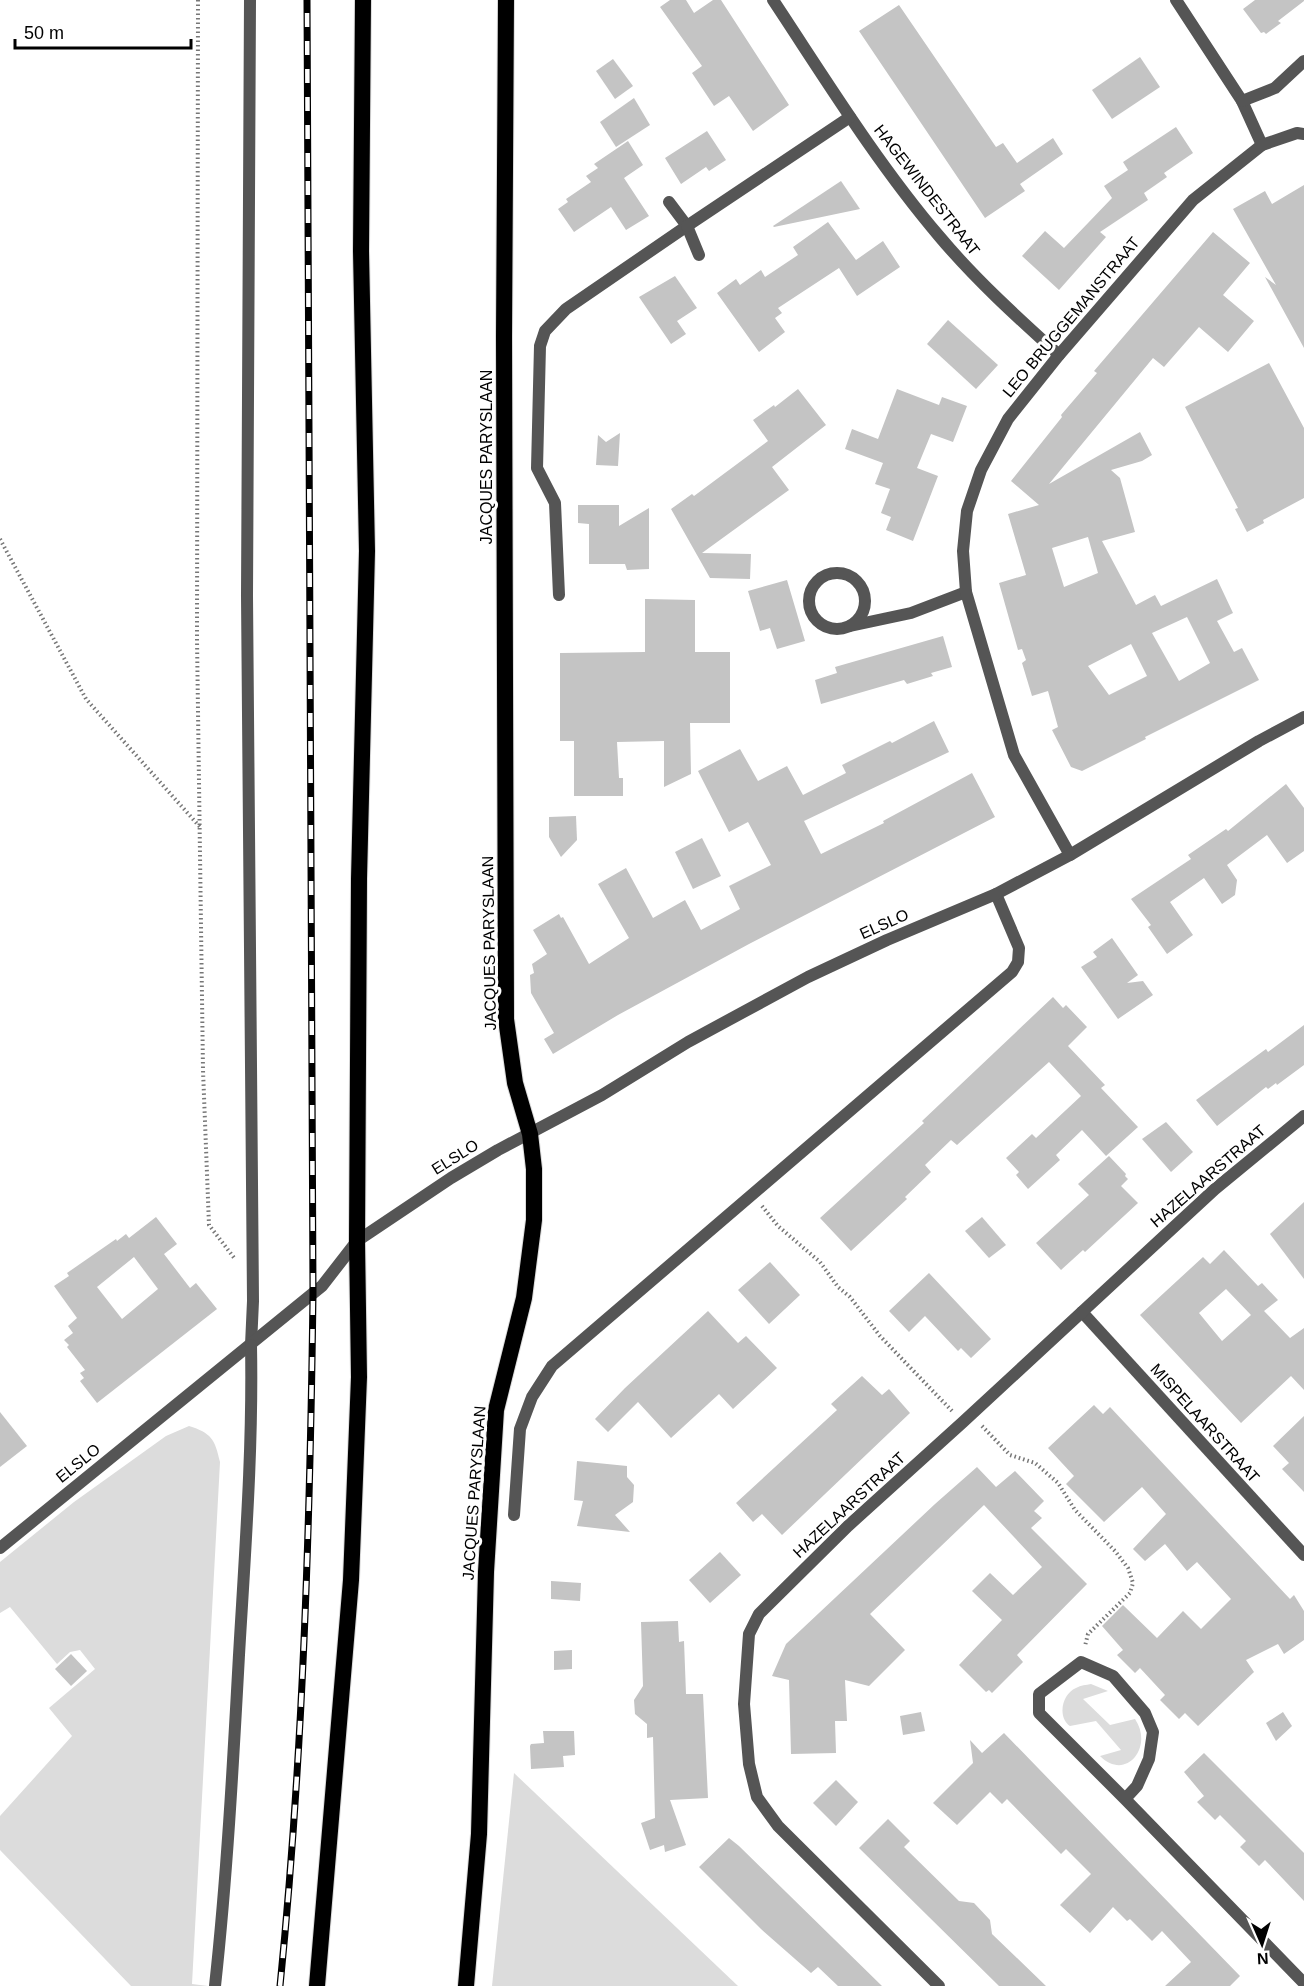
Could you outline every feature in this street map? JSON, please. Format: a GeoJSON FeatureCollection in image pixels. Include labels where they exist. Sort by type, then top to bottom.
{"type":"FeatureCollection","features":[{"type":"Feature","properties":{"kind":"highway"},"geometry":{"type":"LineString","coordinates":[[317,1986],[351,1580],[359,1377],[357,1241],[359,879],[367,551],[361,251],[363,0]]}},
{"type":"Feature","properties":{"kind":"highway","name":"JACQUES PARYSLAAN"},"geometry":{"type":"LineString","coordinates":[[466,1986],[479,1834],[486,1572],[496,1410],[524,1298],[534,1220],[534,1169],[530,1134],[515,1083],[506,1019],[504,314],[506,0]]}},
{"type":"Feature","properties":{"kind":"street"},"geometry":{"type":"LineString","coordinates":[[215,1986],[226,1887],[252,1384],[247,596],[250,0]]}},
{"type":"Feature","properties":{"kind":"street","name":"HAGEWINDESTRAAT"},"geometry":{"type":"LineString","coordinates":[[773,0],[850,117],[938,235],[982,285],[1059,355]]}},
{"type":"Feature","properties":{"kind":"street"},"geometry":{"type":"LineString","coordinates":[[1176,0],[1242,101],[1262,145]]}},
{"type":"Feature","properties":{"kind":"street"},"geometry":{"type":"LineString","coordinates":[[1242,101],[1275,88],[1304,61]]}},
{"type":"Feature","properties":{"kind":"street"},"geometry":{"type":"LineString","coordinates":[[559,595],[555,503],[537,468],[540,346],[544,331],[566,309],[850,117]]}},
{"type":"Feature","properties":{"kind":"street","name":"LEO BRUGGEMANSTRAAT"},"geometry":{"type":"LineString","coordinates":[[1070,855],[1014,755],[966,592],[963,551],[967,511],[981,470],[1008,419],[1059,355],[1193,200],[1262,145],[1297,133],[1304,134]]}},
{"type":"Feature","properties":{"kind":"street"},"geometry":{"type":"LineString","coordinates":[[669,202],[687,226],[699,255]]}},
{"type":"Feature","properties":{"kind":"street"},"geometry":{"type":"LineString","coordinates":[[846,627],[859,617],[864,608],[862,589],[850,577],[841,574],[821,577],[811,590],[810,611],[815,619],[826,627],[836,629],[846,627],[911,613],[966,592]]}},
{"type":"Feature","properties":{"kind":"street","name":"ELSLO"},"geometry":{"type":"LineString","coordinates":[[0,1548],[322,1286],[357,1241],[452,1178],[602,1095],[688,1042],[808,977],[996,894],[1070,855],[1259,741],[1304,717]]}},
{"type":"Feature","properties":{"kind":"street"},"geometry":{"type":"LineString","coordinates":[[514,1515],[520,1429],[532,1397],[552,1366],[1012,972],[1018,962],[1019,948],[996,894]]}},
{"type":"Feature","properties":{"kind":"street","name":"HAZELAARSTRAAT"},"geometry":{"type":"LineString","coordinates":[[939,1986],[778,1826],[757,1797],[749,1764],[744,1704],[749,1634],[759,1614],[856,1518],[967,1419],[1215,1189],[1302,1122]]}},
{"type":"Feature","properties":{"kind":"street","name":"MISPELAARSTRAAT"},"geometry":{"type":"LineString","coordinates":[[1082,1312],[1304,1555]]}},
{"type":"Feature","properties":{"kind":"street"},"geometry":{"type":"LineString","coordinates":[[1125,1799],[1137,1786],[1149,1759],[1152,1732],[1145,1713],[1113,1676],[1081,1662],[1039,1694],[1039,1713],[1301,1982]]}},
{"type":"Feature","properties":{"kind":"path"},"geometry":{"type":"LineString","coordinates":[[198,0],[197,639],[203,1070],[208,1225],[253,1281]]}},
{"type":"Feature","properties":{"kind":"path"},"geometry":{"type":"LineString","coordinates":[[0,539],[86,699],[201,828]]}},
{"type":"Feature","properties":{"kind":"path"},"geometry":{"type":"LineString","coordinates":[[751,1194],[778,1226],[820,1262],[880,1336],[967,1419],[1010,1455],[1035,1463],[1058,1483],[1075,1510],[1115,1551],[1128,1568],[1133,1583],[1130,1593],[1088,1634],[1081,1662]]}},
{"type":"Feature","properties":{"kind":"shaded area"},"geometry":{"type":"Polygon","coordinates":[[[189,1426],[202,1431],[211,1438],[220,1462],[192,1984],[208,1986],[131,1986],[0,1850],[0,1816],[72,1736],[49,1708],[95,1669],[80,1650],[70,1652],[57,1664],[10,1607],[0,1613],[0,1562],[74,1502],[166,1436],[189,1426]]]}},
{"type":"Feature","properties":{"kind":"shaded area"},"geometry":{"type":"Polygon","coordinates":[[[1091,1684],[1108,1691],[1083,1699],[1110,1725],[1135,1719],[1141,1740],[1139,1750],[1128,1763],[1119,1765],[1110,1763],[1100,1756],[1121,1750],[1096,1721],[1070,1726],[1063,1717],[1063,1706],[1067,1695],[1078,1687],[1091,1684]]]}},
{"type":"Feature","properties":{"kind":"shaded area"},"geometry":{"type":"Polygon","coordinates":[[[514,1773],[738,1986],[492,1986],[514,1773]]]}},
{"type":"Feature","properties":{"kind":"building"},"geometry":{"type":"Polygon","coordinates":[[[670,0],[686,0],[694,13],[713,0],[721,0],[789,105],[753,131],[729,96],[714,106],[692,73],[702,66],[660,7],[670,0]]]}},
{"type":"Feature","properties":{"kind":"building"},"geometry":{"type":"Polygon","coordinates":[[[1255,0],[1304,1],[1278,21],[1281,23],[1266,34],[1261,33],[1243,9],[1255,0]]]}},
{"type":"Feature","properties":{"kind":"building"},"geometry":{"type":"Polygon","coordinates":[[[899,5],[996,147],[1003,143],[1017,163],[1053,138],[1063,154],[1020,184],[1025,191],[985,218],[859,31],[899,5]]]}},
{"type":"Feature","properties":{"kind":"building"},"geometry":{"type":"Polygon","coordinates":[[[1140,57],[1160,87],[1112,119],[1092,90],[1140,57]]]}},
{"type":"Feature","properties":{"kind":"building"},"geometry":{"type":"Polygon","coordinates":[[[613,59],[633,86],[615,99],[596,71],[613,59]]]}},
{"type":"Feature","properties":{"kind":"building"},"geometry":{"type":"Polygon","coordinates":[[[634,98],[650,125],[616,147],[600,122],[634,98]]]}},
{"type":"Feature","properties":{"kind":"building"},"geometry":{"type":"Polygon","coordinates":[[[1176,127],[1193,153],[1164,173],[1167,177],[1144,193],[1148,200],[1100,232],[1106,237],[1059,290],[1022,256],[1045,231],[1064,248],[1112,198],[1104,186],[1128,170],[1123,162],[1176,127]]]}},
{"type":"Feature","properties":{"kind":"building"},"geometry":{"type":"Polygon","coordinates":[[[707,131],[726,160],[709,171],[706,167],[681,184],[665,158],[707,131]]]}},
{"type":"Feature","properties":{"kind":"building"},"geometry":{"type":"Polygon","coordinates":[[[628,141],[643,165],[624,178],[649,216],[626,230],[611,207],[574,232],[558,209],[568,202],[566,199],[591,182],[586,176],[598,168],[594,164],[628,141]]]}},
{"type":"Feature","properties":{"kind":"building"},"geometry":{"type":"Polygon","coordinates":[[[841,181],[860,209],[773,226],[841,181]]]}},
{"type":"Feature","properties":{"kind":"building"},"geometry":{"type":"Polygon","coordinates":[[[1304,185],[1304,348],[1265,277],[1276,285],[1233,209],[1265,191],[1272,204],[1304,185]]]}},
{"type":"Feature","properties":{"kind":"building"},"geometry":{"type":"Polygon","coordinates":[[[828,222],[856,260],[883,241],[900,267],[857,296],[839,268],[778,308],[782,313],[775,318],[785,332],[759,352],[717,293],[736,279],[740,285],[761,270],[765,277],[798,255],[793,247],[828,222]]]}},
{"type":"Feature","properties":{"kind":"building"},"geometry":{"type":"Polygon","coordinates":[[[1213,232],[1250,263],[1223,295],[1254,321],[1228,352],[1199,327],[1164,367],[1153,358],[1049,484],[1140,432],[1152,455],[1142,461],[1111,470],[1120,478],[1135,532],[1102,541],[1136,605],[1155,595],[1161,606],[1217,579],[1233,613],[1217,621],[1234,652],[1242,648],[1259,680],[1082,771],[1071,767],[1052,730],[1058,727],[1048,691],[1032,696],[1022,663],[1026,660],[1022,649],[1018,650],[999,583],[1026,575],[1008,514],[1039,505],[1011,481],[1062,417],[1061,415],[1097,373],[1094,371],[1213,232]],[[1088,537],[1052,548],[1064,587],[1098,573],[1088,537]],[[1187,617],[1152,633],[1179,681],[1210,663],[1187,617]],[[1131,644],[1088,666],[1109,695],[1147,676],[1131,644]]]}},
{"type":"Feature","properties":{"kind":"building"},"geometry":{"type":"Polygon","coordinates":[[[675,276],[697,308],[677,321],[686,334],[671,344],[639,297],[675,276]]]}},
{"type":"Feature","properties":{"kind":"building"},"geometry":{"type":"Polygon","coordinates":[[[948,320],[998,365],[976,389],[927,344],[948,320]]]}},
{"type":"Feature","properties":{"kind":"building"},"geometry":{"type":"Polygon","coordinates":[[[1269,363],[1304,428],[1304,498],[1263,520],[1264,523],[1247,532],[1235,509],[1238,508],[1185,407],[1269,363]]]}},
{"type":"Feature","properties":{"kind":"building"},"geometry":{"type":"Polygon","coordinates":[[[798,389],[826,425],[772,467],[789,490],[702,553],[751,554],[750,579],[710,578],[671,509],[692,494],[694,496],[768,441],[753,420],[798,389]]]}},
{"type":"Feature","properties":{"kind":"building"},"geometry":{"type":"Polygon","coordinates":[[[897,389],[939,405],[942,397],[967,406],[953,442],[931,434],[917,468],[938,476],[913,541],[886,530],[891,517],[881,513],[890,489],[875,484],[883,463],[845,449],[852,429],[878,439],[897,389]]]}},
{"type":"Feature","properties":{"kind":"building"},"geometry":{"type":"Polygon","coordinates":[[[620,433],[618,466],[596,465],[598,435],[606,442],[620,433]]]}},
{"type":"Feature","properties":{"kind":"building"},"geometry":{"type":"Polygon","coordinates":[[[578,505],[619,505],[619,526],[649,508],[649,569],[627,570],[625,564],[589,564],[589,524],[578,523],[578,505]]]}},
{"type":"Feature","properties":{"kind":"building"},"geometry":{"type":"Polygon","coordinates":[[[787,580],[805,641],[777,649],[770,628],[760,631],[748,591],[787,580]]]}},
{"type":"Feature","properties":{"kind":"building"},"geometry":{"type":"Polygon","coordinates":[[[645,599],[695,600],[695,652],[730,652],[730,723],[690,723],[691,774],[664,787],[664,741],[617,742],[619,778],[623,778],[623,796],[574,796],[574,741],[560,741],[560,653],[645,652],[645,599]]]}},
{"type":"Feature","properties":{"kind":"building"},"geometry":{"type":"Polygon","coordinates":[[[943,636],[952,667],[931,673],[933,676],[907,684],[904,680],[821,704],[815,680],[837,673],[835,667],[943,636]]]}},
{"type":"Feature","properties":{"kind":"building"},"geometry":{"type":"Polygon","coordinates":[[[934,721],[949,752],[804,821],[821,854],[884,823],[883,821],[972,773],[995,817],[749,944],[618,1015],[553,1054],[544,1039],[554,1033],[531,993],[530,975],[534,973],[532,964],[547,954],[533,930],[559,914],[561,918],[563,917],[589,964],[629,938],[598,884],[626,868],[653,918],[685,900],[701,930],[740,909],[729,886],[771,865],[748,822],[729,832],[698,771],[740,749],[758,781],[787,766],[803,795],[846,773],[842,765],[934,721]]]}},
{"type":"Feature","properties":{"kind":"building"},"geometry":{"type":"Polygon","coordinates":[[[1286,784],[1304,808],[1304,851],[1287,863],[1267,835],[1227,865],[1237,880],[1235,895],[1222,904],[1204,878],[1170,902],[1193,935],[1167,954],[1148,927],[1151,925],[1131,899],[1191,859],[1188,855],[1226,829],[1228,831],[1286,784]]]}},
{"type":"Feature","properties":{"kind":"building"},"geometry":{"type":"Polygon","coordinates":[[[576,816],[577,840],[561,857],[549,837],[549,817],[576,816]]]}},
{"type":"Feature","properties":{"kind":"building"},"geometry":{"type":"Polygon","coordinates":[[[702,838],[721,876],[693,889],[675,852],[702,838]]]}},
{"type":"Feature","properties":{"kind":"building"},"geometry":{"type":"Polygon","coordinates":[[[1112,938],[1138,975],[1127,983],[1143,981],[1153,995],[1118,1019],[1081,967],[1097,957],[1093,952],[1112,938]]]}},
{"type":"Feature","properties":{"kind":"building"},"geometry":{"type":"Polygon","coordinates":[[[1053,997],[1063,1008],[1066,1005],[1087,1027],[1068,1046],[1105,1085],[1101,1088],[1138,1127],[1106,1156],[1082,1130],[1056,1155],[1060,1160],[1028,1189],[1016,1175],[1019,1172],[1006,1158],[1032,1134],[1036,1138],[1081,1096],[1049,1062],[957,1145],[951,1140],[925,1165],[931,1172],[905,1197],[907,1199],[851,1251],[820,1218],[924,1123],[922,1121],[1053,997]]]}},
{"type":"Feature","properties":{"kind":"building"},"geometry":{"type":"Polygon","coordinates":[[[1304,1025],[1304,1065],[1277,1085],[1276,1083],[1268,1089],[1266,1087],[1217,1126],[1196,1100],[1266,1049],[1268,1052],[1304,1025]]]}},
{"type":"Feature","properties":{"kind":"building"},"geometry":{"type":"Polygon","coordinates":[[[1166,1122],[1193,1152],[1171,1172],[1142,1139],[1166,1122]]]}},
{"type":"Feature","properties":{"kind":"building"},"geometry":{"type":"Polygon","coordinates":[[[1109,1156],[1128,1179],[1121,1186],[1138,1203],[1085,1252],[1083,1250],[1061,1270],[1036,1243],[1089,1195],[1078,1184],[1109,1156]]]}},
{"type":"Feature","properties":{"kind":"building"},"geometry":{"type":"Polygon","coordinates":[[[1304,1202],[1304,1279],[1270,1234],[1304,1202]]]}},
{"type":"Feature","properties":{"kind":"building"},"geometry":{"type":"Polygon","coordinates":[[[156,1217],[177,1244],[164,1254],[190,1288],[196,1283],[217,1309],[97,1403],[80,1381],[84,1378],[80,1373],[85,1370],[64,1340],[73,1333],[68,1326],[77,1318],[54,1286],[69,1276],[67,1273],[116,1239],[117,1241],[126,1234],[129,1238],[156,1217]],[[134,1257],[97,1287],[122,1319],[158,1289],[134,1257]]]}},
{"type":"Feature","properties":{"kind":"building"},"geometry":{"type":"Polygon","coordinates":[[[982,1217],[1006,1245],[989,1258],[965,1231],[982,1217]]]}},
{"type":"Feature","properties":{"kind":"building"},"geometry":{"type":"Polygon","coordinates":[[[1224,1250],[1258,1286],[1262,1283],[1278,1300],[1264,1311],[1290,1338],[1304,1328],[1304,1390],[1291,1376],[1241,1423],[1140,1315],[1203,1257],[1210,1264],[1224,1250]],[[1226,1289],[1199,1313],[1222,1341],[1251,1315],[1226,1289]]]}},
{"type":"Feature","properties":{"kind":"building"},"geometry":{"type":"Polygon","coordinates":[[[770,1262],[800,1295],[769,1324],[738,1290],[770,1262]]]}},
{"type":"Feature","properties":{"kind":"building"},"geometry":{"type":"Polygon","coordinates":[[[929,1273],[991,1339],[971,1358],[961,1348],[958,1351],[925,1316],[909,1332],[889,1311],[929,1273]]]}},
{"type":"Feature","properties":{"kind":"building"},"geometry":{"type":"Polygon","coordinates":[[[708,1311],[738,1343],[746,1336],[777,1368],[733,1409],[719,1394],[671,1438],[638,1402],[608,1432],[595,1419],[708,1311]]]}},
{"type":"Feature","properties":{"kind":"building"},"geometry":{"type":"Polygon","coordinates":[[[862,1376],[882,1395],[889,1389],[910,1413],[782,1535],[762,1514],[753,1522],[736,1503],[837,1410],[831,1404],[862,1376]]]}},
{"type":"Feature","properties":{"kind":"building"},"geometry":{"type":"Polygon","coordinates":[[[1094,1405],[1103,1414],[1110,1407],[1290,1599],[1294,1595],[1304,1611],[1304,1640],[1284,1654],[1278,1644],[1246,1660],[1254,1672],[1198,1726],[1185,1713],[1179,1719],[1160,1700],[1165,1695],[1140,1668],[1135,1673],[1117,1655],[1123,1650],[1102,1626],[1123,1605],[1157,1638],[1183,1611],[1201,1629],[1231,1599],[1197,1562],[1187,1571],[1165,1544],[1145,1561],[1133,1549],[1166,1514],[1142,1487],[1104,1522],[1066,1484],[1074,1476],[1048,1448],[1094,1405]]]}},
{"type":"Feature","properties":{"kind":"building"},"geometry":{"type":"Polygon","coordinates":[[[0,1412],[27,1446],[0,1467],[0,1412]]]}},
{"type":"Feature","properties":{"kind":"building"},"geometry":{"type":"Polygon","coordinates":[[[1304,1416],[1304,1492],[1282,1469],[1289,1463],[1273,1446],[1304,1416]]]}},
{"type":"Feature","properties":{"kind":"building"},"geometry":{"type":"Polygon","coordinates":[[[577,1461],[627,1466],[627,1477],[634,1485],[633,1502],[615,1515],[630,1532],[577,1526],[583,1501],[574,1500],[577,1461]]]}},
{"type":"Feature","properties":{"kind":"building"},"geometry":{"type":"Polygon","coordinates":[[[977,1467],[996,1487],[1015,1471],[1044,1501],[1034,1511],[1042,1518],[1031,1528],[1087,1584],[1017,1655],[1023,1662],[992,1693],[989,1690],[986,1692],[959,1665],[1002,1620],[972,1591],[990,1573],[1013,1595],[1042,1567],[984,1505],[870,1614],[905,1650],[869,1686],[845,1680],[847,1721],[835,1721],[836,1753],[791,1754],[789,1680],[772,1676],[786,1644],[977,1467]]]}},
{"type":"Feature","properties":{"kind":"building"},"geometry":{"type":"Polygon","coordinates":[[[720,1552],[741,1575],[710,1603],[689,1580],[720,1552]]]}},
{"type":"Feature","properties":{"kind":"building"},"geometry":{"type":"Polygon","coordinates":[[[551,1581],[581,1583],[580,1601],[551,1599],[551,1581]]]}},
{"type":"Feature","properties":{"kind":"building"},"geometry":{"type":"Polygon","coordinates":[[[678,1621],[679,1642],[684,1641],[686,1694],[703,1694],[708,1798],[670,1800],[686,1845],[665,1852],[664,1845],[650,1850],[641,1823],[655,1818],[653,1737],[647,1738],[647,1724],[635,1714],[634,1700],[643,1686],[641,1622],[678,1621]]]}},
{"type":"Feature","properties":{"kind":"building"},"geometry":{"type":"Polygon","coordinates":[[[572,1650],[572,1669],[554,1670],[554,1651],[572,1650]]]}},
{"type":"Feature","properties":{"kind":"building"},"geometry":{"type":"Polygon","coordinates":[[[71,1654],[87,1671],[71,1686],[55,1669],[71,1654]]]}},
{"type":"Feature","properties":{"kind":"building"},"geometry":{"type":"Polygon","coordinates":[[[921,1712],[925,1731],[903,1735],[900,1716],[921,1712]]]}},
{"type":"Feature","properties":{"kind":"building"},"geometry":{"type":"Polygon","coordinates":[[[1283,1712],[1292,1726],[1276,1741],[1266,1723],[1283,1712]]]}},
{"type":"Feature","properties":{"kind":"building"},"geometry":{"type":"Polygon","coordinates":[[[543,1731],[574,1731],[575,1755],[563,1756],[564,1767],[531,1769],[530,1746],[544,1743],[543,1731]]]}},
{"type":"Feature","properties":{"kind":"building"},"geometry":{"type":"Polygon","coordinates":[[[1004,1733],[1240,1976],[1230,1986],[1165,1986],[1191,1962],[1162,1931],[1152,1941],[1130,1919],[1127,1921],[1113,1907],[1090,1933],[1060,1905],[1091,1874],[1066,1849],[1061,1854],[1007,1799],[1002,1804],[990,1792],[957,1825],[933,1803],[973,1763],[970,1740],[982,1753],[1004,1733]]]}},
{"type":"Feature","properties":{"kind":"building"},"geometry":{"type":"Polygon","coordinates":[[[1204,1753],[1304,1853],[1304,1901],[1265,1860],[1259,1866],[1240,1847],[1246,1841],[1220,1815],[1215,1820],[1197,1802],[1204,1796],[1184,1772],[1204,1753]]]}},
{"type":"Feature","properties":{"kind":"building"},"geometry":{"type":"Polygon","coordinates":[[[836,1780],[858,1802],[836,1826],[813,1803],[836,1780]]]}},
{"type":"Feature","properties":{"kind":"building"},"geometry":{"type":"Polygon","coordinates":[[[888,1819],[910,1841],[904,1847],[959,1901],[974,1903],[990,1920],[992,1934],[1046,1986],[999,1986],[859,1848],[888,1819]]]}},
{"type":"Feature","properties":{"kind":"building"},"geometry":{"type":"Polygon","coordinates":[[[729,1838],[882,1986],[838,1986],[818,1967],[811,1973],[761,1929],[699,1867],[729,1838]]]}},
{"type":"Feature","properties":{"kind":"railway"},"geometry":{"type":"LineString","coordinates":[[280,1986],[300,1727],[310,1467],[313,1294],[307,0]]}}]}
